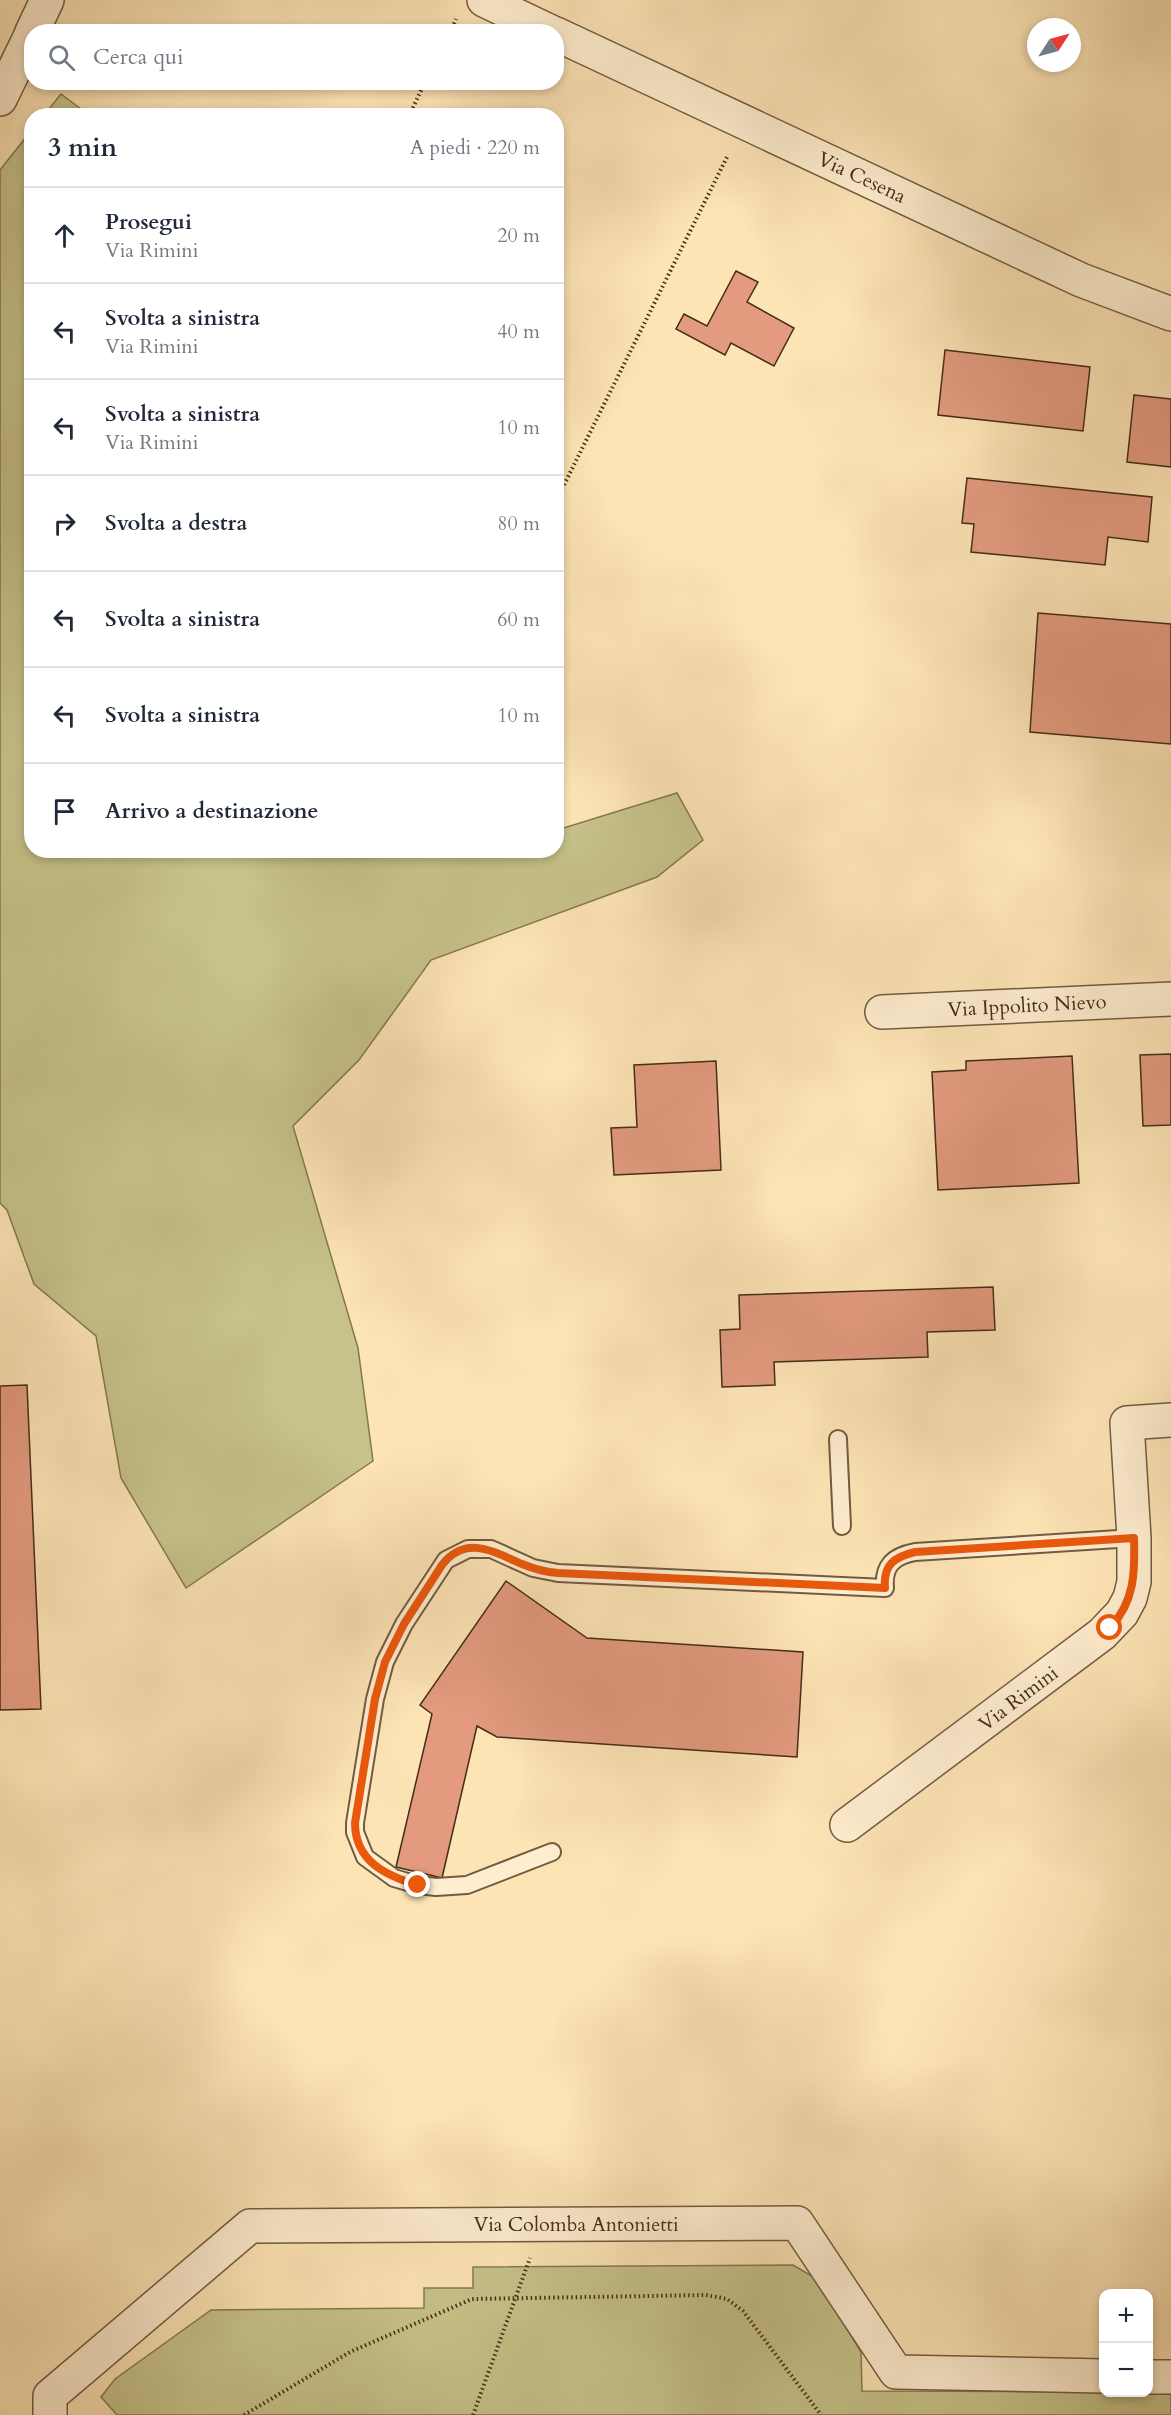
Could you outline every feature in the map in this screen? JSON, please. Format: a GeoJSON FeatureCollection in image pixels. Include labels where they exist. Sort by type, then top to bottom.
{"type":"FeatureCollection","features":[{"type":"Feature","properties":{"kind":"street"},"geometry":{"type":"LineString","coordinates":[[36,24],[47,0]]}},
{"type":"Feature","properties":{"kind":"street"},"geometry":{"type":"LineString","coordinates":[[484,0],[534,24]]}},
{"type":"Feature","properties":{"kind":"street","name":"Via Cesena"},"geometry":{"type":"LineString","coordinates":[[564,38],[1081,280],[1171,314]]}},
{"type":"Feature","properties":{"kind":"street"},"geometry":{"type":"LineString","coordinates":[[0,99],[24,49]]}},
{"type":"Feature","properties":{"kind":"street","name":"Via Ippolito Nievo"},"geometry":{"type":"LineString","coordinates":[[882,1012],[1171,999]]}},
{"type":"Feature","properties":{"kind":"street","name":"Via Rimini"},"geometry":{"type":"LineString","coordinates":[[847,1825],[1110,1628],[1126,1605],[1133,1589],[1134,1538],[1127,1423],[1171,1420]]}},
{"type":"Feature","properties":{"kind":"street","name":"Via Colomba Antonietti"},"geometry":{"type":"LineString","coordinates":[[50,2415],[50,2396],[250,2226],[797,2223],[896,2373],[1099,2376]]}},
{"type":"Feature","properties":{"kind":"street"},"geometry":{"type":"LineString","coordinates":[[1153,2377],[1171,2378]]}},
{"type":"Feature","properties":{"kind":"lane"},"geometry":{"type":"LineString","coordinates":[[838,1439],[842,1526]]}},
{"type":"Feature","properties":{"kind":"lane"},"geometry":{"type":"LineString","coordinates":[[552,1852],[467,1885],[436,1887],[418,1885],[386,1874],[364,1857],[359,1845],[355,1823],[380,1680],[394,1642],[446,1560],[468,1548],[491,1549],[533,1568],[558,1573],[885,1588],[886,1567],[892,1560],[915,1552],[1134,1538]]}},
{"type":"Feature","properties":{"kind":"path"},"geometry":{"type":"LineString","coordinates":[[413,108],[421,90]]}},
{"type":"Feature","properties":{"kind":"path"},"geometry":{"type":"LineString","coordinates":[[564,485],[744,122]]}},
{"type":"Feature","properties":{"kind":"path"},"geometry":{"type":"LineString","coordinates":[[473,2415],[543,2224]]}},
{"type":"Feature","properties":{"kind":"path"},"geometry":{"type":"LineString","coordinates":[[244,2415],[350,2352],[472,2299],[706,2295],[727,2299],[743,2311],[821,2415]]}},
{"type":"Feature","properties":{"kind":"shaded area"},"geometry":{"type":"Polygon","coordinates":[[[61,94],[80,108],[50,108],[61,94]]]}},
{"type":"Feature","properties":{"kind":"shaded area"},"geometry":{"type":"Polygon","coordinates":[[[24,140],[24,858],[564,858],[564,828],[677,793],[703,840],[657,877],[431,960],[359,1060],[293,1126],[358,1348],[373,1461],[186,1588],[121,1478],[96,1336],[34,1284],[7,1210],[0,1203],[0,170],[24,140]]]}},
{"type":"Feature","properties":{"kind":"shaded area"},"geometry":{"type":"Polygon","coordinates":[[[793,2265],[817,2279],[861,2352],[862,2391],[1099,2392],[1099,2397],[1153,2397],[1153,2392],[1171,2390],[1171,2415],[117,2415],[101,2397],[115,2379],[211,2310],[424,2308],[424,2288],[473,2288],[473,2267],[793,2265]]]}},
{"type":"Feature","properties":{"kind":"building"},"geometry":{"type":"Polygon","coordinates":[[[736,271],[758,282],[747,302],[794,328],[774,366],[731,343],[725,355],[676,329],[684,314],[707,326],[736,271]]]}},
{"type":"Feature","properties":{"kind":"building"},"geometry":{"type":"Polygon","coordinates":[[[945,350],[1090,367],[1083,431],[938,415],[945,350]]]}},
{"type":"Feature","properties":{"kind":"building"},"geometry":{"type":"Polygon","coordinates":[[[1134,395],[1171,399],[1171,467],[1127,462],[1134,395]]]}},
{"type":"Feature","properties":{"kind":"building"},"geometry":{"type":"Polygon","coordinates":[[[967,478],[1152,497],[1148,542],[1108,537],[1105,565],[971,552],[974,524],[962,523],[967,478]]]}},
{"type":"Feature","properties":{"kind":"building"},"geometry":{"type":"Polygon","coordinates":[[[1038,613],[1171,624],[1171,744],[1030,732],[1038,613]]]}},
{"type":"Feature","properties":{"kind":"building"},"geometry":{"type":"Polygon","coordinates":[[[1171,1054],[1171,1125],[1143,1126],[1140,1055],[1171,1054]]]}},
{"type":"Feature","properties":{"kind":"building"},"geometry":{"type":"Polygon","coordinates":[[[1072,1056],[1079,1183],[938,1190],[932,1072],[966,1070],[966,1061],[1072,1056]]]}},
{"type":"Feature","properties":{"kind":"building"},"geometry":{"type":"Polygon","coordinates":[[[716,1061],[721,1170],[614,1175],[611,1128],[637,1127],[634,1065],[716,1061]]]}},
{"type":"Feature","properties":{"kind":"building"},"geometry":{"type":"Polygon","coordinates":[[[993,1287],[995,1330],[927,1332],[928,1357],[774,1362],[775,1385],[722,1387],[720,1330],[740,1329],[739,1295],[993,1287]]]}},
{"type":"Feature","properties":{"kind":"building"},"geometry":{"type":"Polygon","coordinates":[[[27,1385],[41,1709],[0,1710],[0,1386],[27,1385]]]}},
{"type":"Feature","properties":{"kind":"building"},"geometry":{"type":"Polygon","coordinates":[[[506,1581],[587,1638],[803,1652],[797,1757],[497,1737],[477,1726],[442,1878],[396,1867],[432,1714],[420,1705],[506,1581]]]}},
{"type":"Feature","properties":{"kind":"route"},"geometry":{"type":"LineString","coordinates":[[418,1885],[386,1874],[364,1857],[355,1832],[355,1823],[375,1699],[385,1662],[404,1624],[442,1565],[446,1560],[468,1548],[491,1549],[545,1572],[885,1588],[886,1567],[892,1560],[915,1552],[1134,1538],[1133,1589],[1126,1605],[1110,1628]]}}]}
